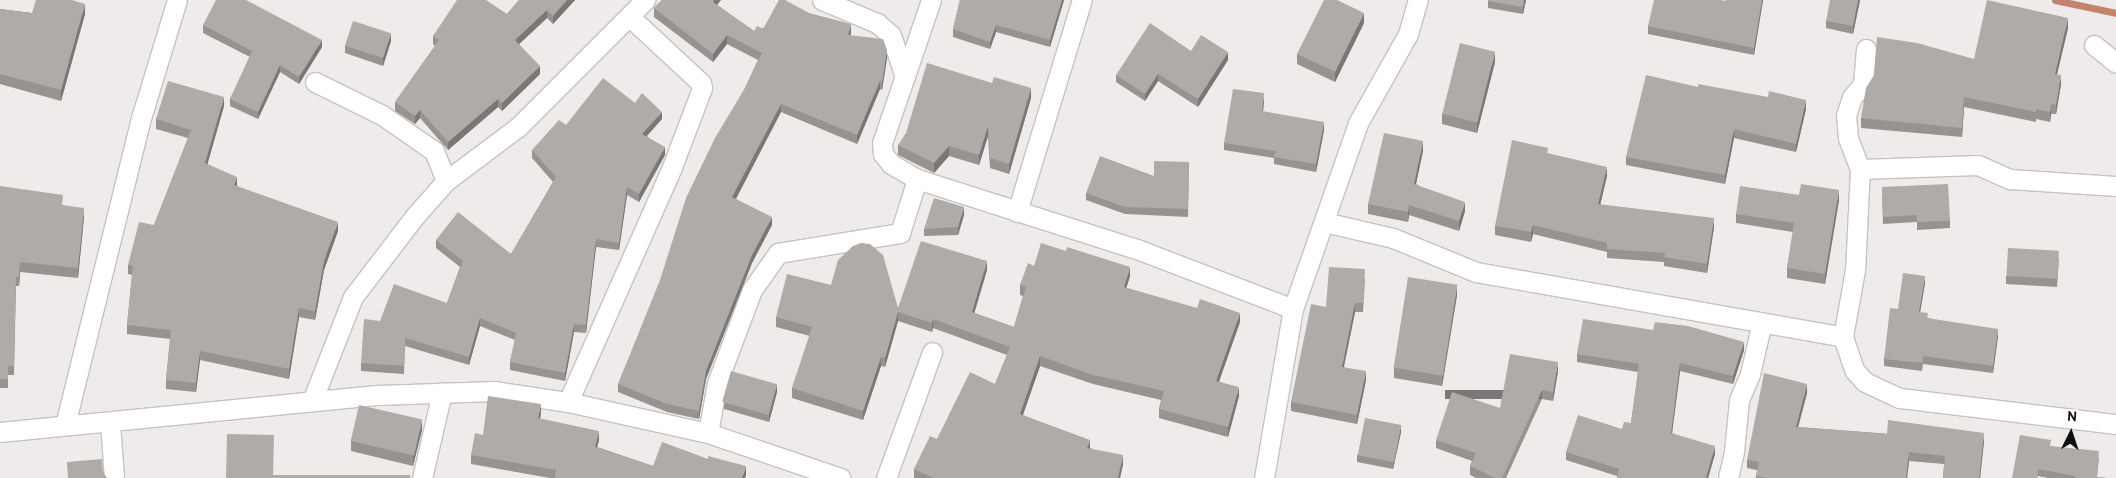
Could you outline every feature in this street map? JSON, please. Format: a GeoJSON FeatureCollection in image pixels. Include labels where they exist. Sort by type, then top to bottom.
{"type":"FeatureCollection","features":[{"type":"Feature","properties":{"kind":"street"},"geometry":{"type":"LineString","coordinates":[[65,426],[142,115],[177,0]]}},
{"type":"Feature","properties":{"kind":"street"},"geometry":{"type":"LineString","coordinates":[[312,401],[353,297],[415,216],[446,181],[518,127],[645,0]]}},
{"type":"Feature","properties":{"kind":"street"},"geometry":{"type":"LineString","coordinates":[[822,0],[877,24],[891,35],[904,77]]}},
{"type":"Feature","properties":{"kind":"street"},"geometry":{"type":"LineString","coordinates":[[931,0],[882,143],[883,154],[891,164],[917,179],[1137,249],[1293,309]]}},
{"type":"Feature","properties":{"kind":"street"},"geometry":{"type":"LineString","coordinates":[[1017,212],[1082,0]]}},
{"type":"Feature","properties":{"kind":"street"},"geometry":{"type":"LineString","coordinates":[[1264,478],[1293,309],[1358,124],[1408,34],[1418,0]]}},
{"type":"Feature","properties":{"kind":"street"},"geometry":{"type":"LineString","coordinates":[[568,402],[672,167],[702,88],[701,83],[630,17]]}},
{"type":"Feature","properties":{"kind":"street"},"geometry":{"type":"LineString","coordinates":[[2094,45],[2116,62]]}},
{"type":"Feature","properties":{"kind":"street"},"geometry":{"type":"LineString","coordinates":[[1866,49],[1863,84],[1852,97],[1846,115],[1848,138],[1860,169],[1855,270],[1843,338],[1855,371],[1865,382],[1900,398],[2116,424]]}},
{"type":"Feature","properties":{"kind":"street"},"geometry":{"type":"LineString","coordinates":[[315,82],[382,116],[434,151],[446,181]]}},
{"type":"Feature","properties":{"kind":"street"},"geometry":{"type":"LineString","coordinates":[[1860,169],[1978,165],[2010,179],[2116,186]]}},
{"type":"Feature","properties":{"kind":"street"},"geometry":{"type":"LineString","coordinates":[[708,433],[717,383],[752,290],[778,253],[891,237],[900,233],[917,179]]}},
{"type":"Feature","properties":{"kind":"street"},"geometry":{"type":"LineString","coordinates":[[1324,222],[1393,238],[1476,272],[1843,338]]}},
{"type":"Feature","properties":{"kind":"street"},"geometry":{"type":"LineString","coordinates":[[1728,478],[1734,451],[1739,400],[1750,374],[1762,322]]}},
{"type":"Feature","properties":{"kind":"street"},"geometry":{"type":"LineString","coordinates":[[886,478],[932,352]]}},
{"type":"Feature","properties":{"kind":"street"},"geometry":{"type":"LineString","coordinates":[[0,432],[312,401],[442,392],[494,391],[568,402],[708,433],[841,478]]}},
{"type":"Feature","properties":{"kind":"street"},"geometry":{"type":"LineString","coordinates":[[422,478],[442,392]]}},
{"type":"Feature","properties":{"kind":"street"},"geometry":{"type":"LineString","coordinates":[[110,422],[114,478]]}},
{"type":"Feature","properties":{"kind":"building"},"geometry":{"type":"Polygon","coordinates":[[[36,0],[72,0],[85,4],[61,90],[0,74],[0,9],[32,13],[36,0]]]}},
{"type":"Feature","properties":{"kind":"building"},"geometry":{"type":"Polygon","coordinates":[[[216,0],[246,0],[322,40],[299,77],[280,65],[258,112],[230,99],[252,51],[203,25],[216,0]]]}},
{"type":"Feature","properties":{"kind":"building"},"geometry":{"type":"Polygon","coordinates":[[[457,0],[486,0],[507,14],[519,0],[567,0],[553,16],[547,10],[515,40],[540,66],[502,103],[498,99],[448,142],[420,110],[415,116],[395,102],[439,40],[433,36],[457,0]]]}},
{"type":"Feature","properties":{"kind":"building"},"geometry":{"type":"Polygon","coordinates":[[[662,0],[714,0],[713,2],[754,31],[757,26],[763,29],[779,0],[785,0],[809,13],[851,24],[848,35],[883,39],[887,50],[882,82],[880,81],[857,135],[781,104],[732,197],[772,217],[752,255],[706,371],[699,411],[667,404],[618,384],[660,280],[686,198],[715,138],[745,88],[762,53],[727,35],[713,54],[654,8],[662,0]]]}},
{"type":"Feature","properties":{"kind":"building"},"geometry":{"type":"Polygon","coordinates":[[[960,0],[1062,0],[1050,40],[996,25],[990,42],[953,29],[960,0]]]}},
{"type":"Feature","properties":{"kind":"building"},"geometry":{"type":"Polygon","coordinates":[[[1324,0],[1337,0],[1364,13],[1335,72],[1297,54],[1324,0]]]}},
{"type":"Feature","properties":{"kind":"building"},"geometry":{"type":"Polygon","coordinates":[[[1488,0],[1524,0],[1523,7],[1488,0]]]}},
{"type":"Feature","properties":{"kind":"building"},"geometry":{"type":"Polygon","coordinates":[[[1654,0],[1762,0],[1754,48],[1648,26],[1654,0]]]}},
{"type":"Feature","properties":{"kind":"building"},"geometry":{"type":"Polygon","coordinates":[[[1830,0],[1858,0],[1853,26],[1826,21],[1830,0]]]}},
{"type":"Feature","properties":{"kind":"building"},"geometry":{"type":"Polygon","coordinates":[[[1987,0],[2068,18],[2055,74],[2061,75],[2056,105],[2051,104],[2050,112],[2036,109],[2036,112],[1964,97],[1962,128],[1861,118],[1866,88],[1874,75],[1877,37],[1917,43],[1974,59],[1987,0]]]}},
{"type":"Feature","properties":{"kind":"building"},"geometry":{"type":"Polygon","coordinates":[[[353,21],[391,33],[383,58],[345,46],[353,21]]]}},
{"type":"Feature","properties":{"kind":"building"},"geometry":{"type":"Polygon","coordinates":[[[1150,23],[1191,51],[1201,35],[1228,52],[1198,99],[1158,74],[1145,94],[1116,75],[1150,23]]]}},
{"type":"Feature","properties":{"kind":"building"},"geometry":{"type":"Polygon","coordinates":[[[1460,43],[1495,52],[1477,123],[1442,114],[1460,43]]]}},
{"type":"Feature","properties":{"kind":"building"},"geometry":{"type":"Polygon","coordinates":[[[927,63],[992,83],[994,77],[1031,88],[1009,164],[990,158],[988,126],[979,155],[949,146],[934,163],[898,145],[906,133],[927,63]]]}},
{"type":"Feature","properties":{"kind":"building"},"geometry":{"type":"Polygon","coordinates":[[[1646,75],[1698,87],[1698,84],[1768,97],[1769,91],[1806,100],[1796,144],[1734,129],[1725,175],[1626,157],[1646,75]]]}},
{"type":"Feature","properties":{"kind":"building"},"geometry":{"type":"Polygon","coordinates":[[[603,78],[635,103],[642,93],[662,112],[642,134],[665,147],[639,194],[627,187],[619,243],[596,239],[586,325],[574,324],[565,373],[510,362],[516,333],[480,318],[469,357],[405,338],[404,366],[361,363],[364,319],[380,321],[394,284],[447,303],[463,261],[436,240],[458,212],[511,254],[556,177],[532,150],[559,120],[566,125],[603,78]]]}},
{"type":"Feature","properties":{"kind":"building"},"geometry":{"type":"Polygon","coordinates":[[[168,81],[224,97],[205,163],[237,177],[234,185],[338,222],[324,261],[315,311],[299,308],[289,369],[200,351],[196,383],[166,380],[171,330],[127,325],[133,266],[128,265],[139,222],[154,225],[191,130],[156,119],[168,81]]]}},
{"type":"Feature","properties":{"kind":"building"},"geometry":{"type":"Polygon","coordinates":[[[1233,89],[1264,93],[1262,111],[1324,122],[1316,164],[1274,157],[1276,151],[1224,143],[1233,89]]]}},
{"type":"Feature","properties":{"kind":"building"},"geometry":{"type":"Polygon","coordinates":[[[1384,133],[1423,141],[1414,184],[1465,202],[1459,221],[1409,205],[1408,212],[1368,204],[1384,133]]]}},
{"type":"Feature","properties":{"kind":"building"},"geometry":{"type":"Polygon","coordinates":[[[1512,140],[1548,148],[1547,153],[1607,167],[1598,204],[1714,218],[1707,264],[1664,257],[1665,253],[1607,249],[1607,243],[1533,225],[1531,232],[1495,226],[1512,140]]]}},
{"type":"Feature","properties":{"kind":"building"},"geometry":{"type":"Polygon","coordinates":[[[1100,156],[1154,176],[1154,161],[1189,162],[1188,209],[1125,207],[1086,193],[1100,156]]]}},
{"type":"Feature","properties":{"kind":"building"},"geometry":{"type":"Polygon","coordinates":[[[1801,184],[1839,190],[1825,274],[1787,268],[1794,223],[1736,214],[1740,186],[1799,195],[1801,184]]]}},
{"type":"Feature","properties":{"kind":"building"},"geometry":{"type":"Polygon","coordinates":[[[1948,184],[1950,221],[1917,222],[1917,215],[1883,217],[1882,187],[1948,184]]]}},
{"type":"Feature","properties":{"kind":"building"},"geometry":{"type":"Polygon","coordinates":[[[0,186],[63,195],[62,205],[84,208],[78,268],[20,262],[19,277],[16,277],[14,366],[8,366],[8,379],[0,379],[0,186]]]}},
{"type":"Feature","properties":{"kind":"building"},"geometry":{"type":"Polygon","coordinates":[[[934,198],[964,207],[958,227],[924,229],[934,198]]]}},
{"type":"Feature","properties":{"kind":"building"},"geometry":{"type":"Polygon","coordinates":[[[921,241],[987,261],[972,312],[1014,327],[1026,287],[1020,285],[1028,263],[1034,266],[1041,243],[1066,251],[1067,247],[1130,267],[1124,287],[1197,308],[1200,299],[1240,313],[1216,381],[1239,387],[1228,427],[1159,409],[1164,391],[1093,375],[1040,356],[1020,414],[1090,440],[1087,448],[1123,455],[1118,478],[933,478],[914,469],[930,436],[937,439],[970,372],[995,384],[1010,347],[933,319],[932,323],[898,312],[885,358],[881,357],[863,411],[792,388],[812,327],[776,317],[787,274],[831,285],[838,260],[853,246],[861,243],[870,244],[883,255],[898,308],[921,241]]]}},
{"type":"Feature","properties":{"kind":"building"},"geometry":{"type":"Polygon","coordinates":[[[2008,248],[2059,251],[2057,279],[2007,276],[2008,248]]]}},
{"type":"Feature","properties":{"kind":"building"},"geometry":{"type":"Polygon","coordinates":[[[1329,267],[1365,269],[1363,303],[1355,303],[1342,367],[1366,371],[1357,415],[1291,402],[1311,304],[1326,307],[1329,267]]]}},
{"type":"Feature","properties":{"kind":"building"},"geometry":{"type":"Polygon","coordinates":[[[1903,273],[1925,276],[1919,312],[1928,313],[1927,318],[1998,329],[1993,366],[1923,356],[1922,363],[1884,359],[1890,308],[1898,309],[1903,273]]]}},
{"type":"Feature","properties":{"kind":"building"},"geometry":{"type":"Polygon","coordinates":[[[1408,277],[1457,285],[1443,376],[1394,368],[1408,277]]]}},
{"type":"Feature","properties":{"kind":"building"},"geometry":{"type":"Polygon","coordinates":[[[1583,319],[1653,330],[1655,322],[1688,326],[1744,342],[1733,376],[1680,363],[1671,433],[1715,446],[1706,478],[1617,478],[1619,469],[1566,452],[1578,415],[1622,429],[1624,422],[1631,423],[1639,364],[1577,354],[1583,319]]]}},
{"type":"Feature","properties":{"kind":"building"},"geometry":{"type":"Polygon","coordinates":[[[1510,354],[1558,362],[1553,392],[1542,390],[1502,478],[1495,478],[1470,466],[1476,453],[1436,440],[1452,392],[1500,408],[1510,354]]]}},
{"type":"Feature","properties":{"kind":"building"},"geometry":{"type":"Polygon","coordinates":[[[731,371],[777,384],[768,415],[722,402],[731,371]]]}},
{"type":"Feature","properties":{"kind":"building"},"geometry":{"type":"Polygon","coordinates":[[[1764,373],[1807,384],[1796,427],[1887,434],[1888,420],[1984,433],[1979,478],[1943,478],[1945,456],[1909,452],[1906,478],[1768,478],[1756,476],[1759,462],[1747,460],[1764,373]]]}},
{"type":"Feature","properties":{"kind":"building"},"geometry":{"type":"Polygon","coordinates":[[[488,396],[541,404],[538,418],[599,431],[595,447],[653,466],[662,442],[708,459],[708,456],[746,466],[742,478],[555,478],[556,470],[471,455],[475,433],[483,435],[488,396]]]}},
{"type":"Feature","properties":{"kind":"building"},"geometry":{"type":"Polygon","coordinates":[[[359,405],[422,420],[414,456],[351,441],[359,405]]]}},
{"type":"Feature","properties":{"kind":"building"},"geometry":{"type":"Polygon","coordinates":[[[1365,418],[1401,425],[1394,462],[1358,455],[1365,418]]]}},
{"type":"Feature","properties":{"kind":"building"},"geometry":{"type":"Polygon","coordinates":[[[227,434],[274,435],[273,475],[410,475],[410,478],[226,478],[227,434]]]}},
{"type":"Feature","properties":{"kind":"building"},"geometry":{"type":"Polygon","coordinates":[[[2020,435],[2051,440],[2050,446],[2099,451],[2097,477],[2107,478],[2075,478],[2075,476],[2038,469],[2038,478],[2012,478],[2020,435]]]}},
{"type":"Feature","properties":{"kind":"building"},"geometry":{"type":"Polygon","coordinates":[[[102,459],[103,472],[107,478],[68,478],[67,462],[102,459]]]}},
{"type":"Feature","properties":{"kind":"waterway"},"geometry":{"type":"LineString","coordinates":[[2055,0],[2116,13]]}}]}
